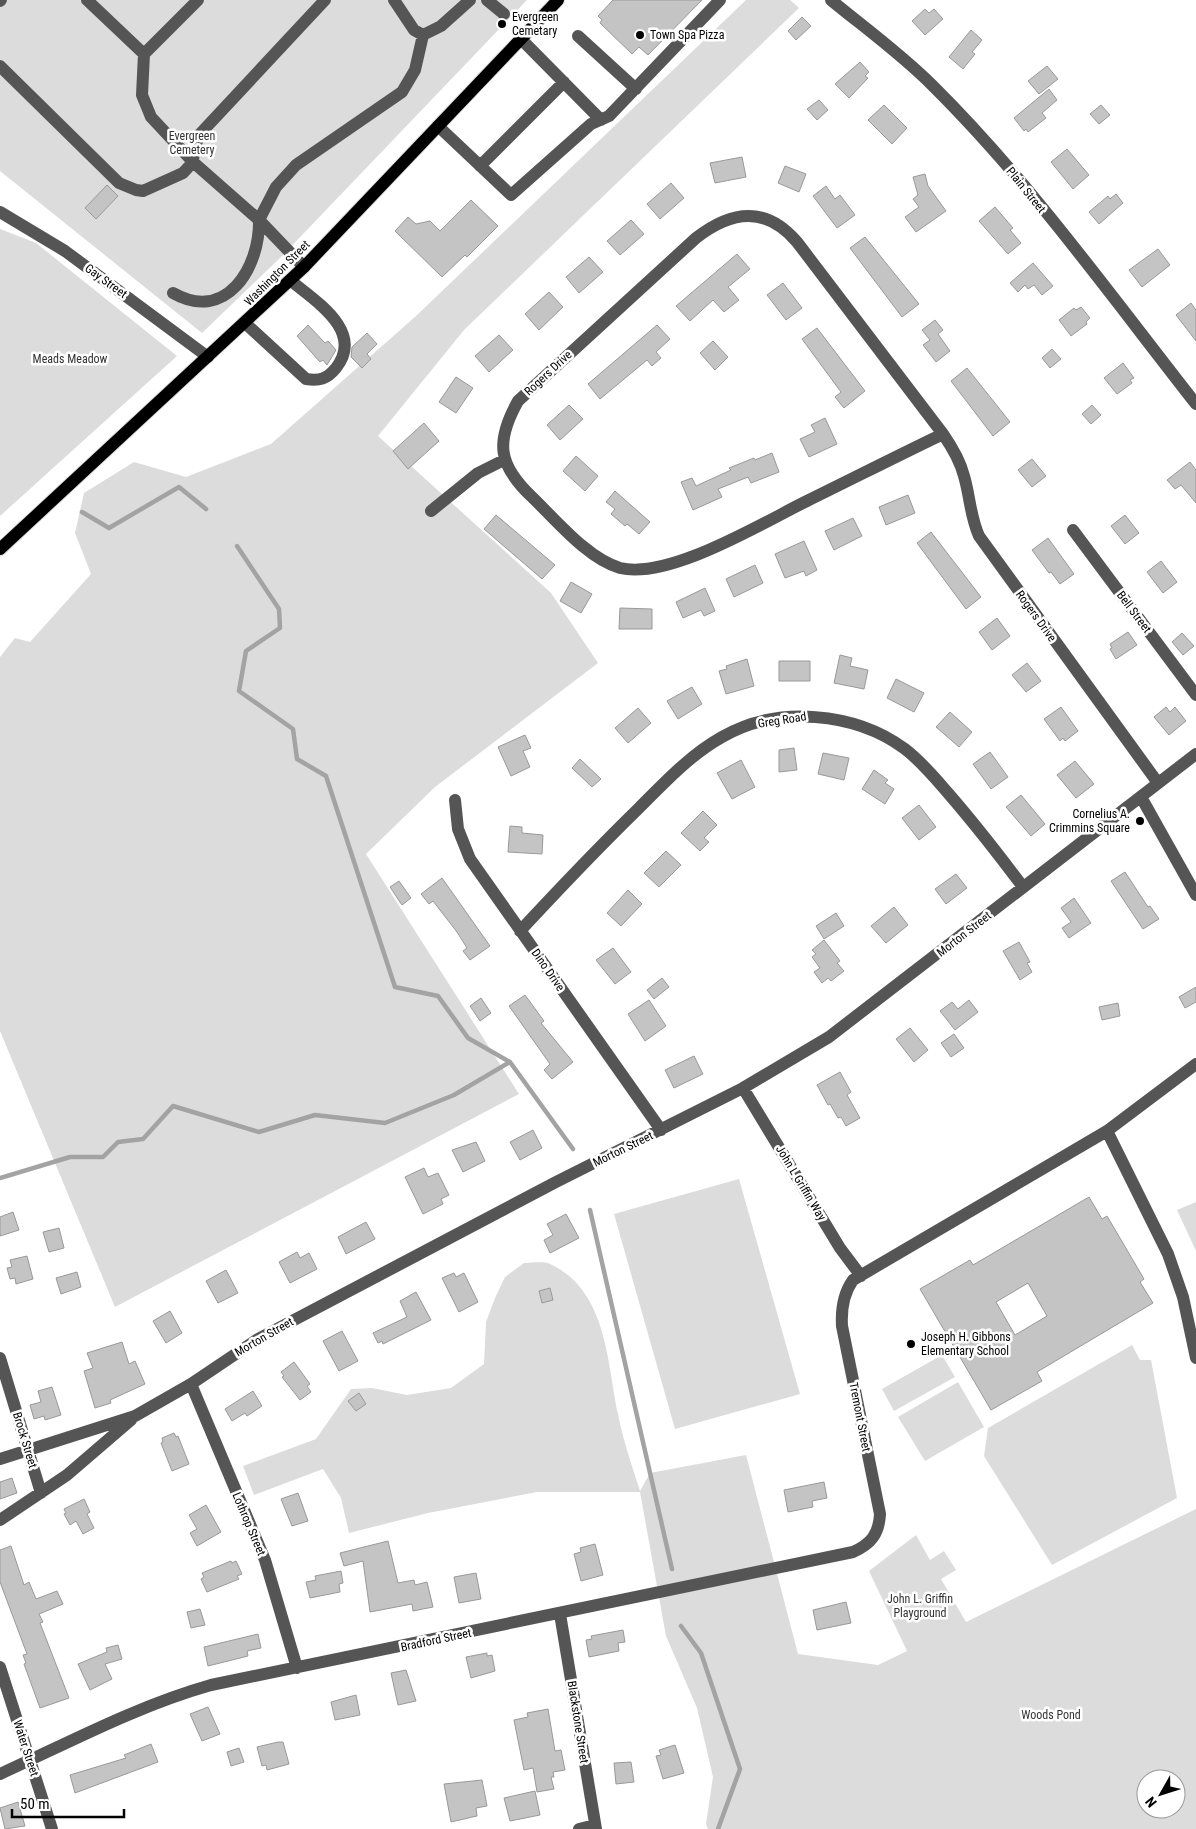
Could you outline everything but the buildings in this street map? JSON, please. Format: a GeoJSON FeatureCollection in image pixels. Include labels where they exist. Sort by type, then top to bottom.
{"type":"FeatureCollection","features":[{"type":"Feature","properties":{"kind":"main road","name":"Washington Street"},"geometry":{"type":"LineString","coordinates":[[0,549],[245,324],[304,267],[558,0]]}},
{"type":"Feature","properties":{"kind":"street"},"geometry":{"type":"LineString","coordinates":[[87,0],[144,54]]}},
{"type":"Feature","properties":{"kind":"street"},"geometry":{"type":"LineString","coordinates":[[198,0],[144,54],[142,95],[145,108],[193,162],[259,220],[304,267]]}},
{"type":"Feature","properties":{"kind":"street"},"geometry":{"type":"LineString","coordinates":[[0,66],[120,183],[143,191],[183,173],[193,162],[194,150],[199,135],[325,0]]}},
{"type":"Feature","properties":{"kind":"street"},"geometry":{"type":"LineString","coordinates":[[394,0],[414,30],[423,35]]}},
{"type":"Feature","properties":{"kind":"street"},"geometry":{"type":"LineString","coordinates":[[423,35],[441,26],[470,0]]}},
{"type":"Feature","properties":{"kind":"street"},"geometry":{"type":"LineString","coordinates":[[487,0],[504,14]]}},
{"type":"Feature","properties":{"kind":"street"},"geometry":{"type":"LineString","coordinates":[[438,126],[511,195],[591,124],[610,116],[720,0]]}},
{"type":"Feature","properties":{"kind":"street","name":"Plain Street"},"geometry":{"type":"LineString","coordinates":[[830,0],[930,83],[978,133],[1041,208],[1196,404]]}},
{"type":"Feature","properties":{"kind":"street"},"geometry":{"type":"LineString","coordinates":[[173,293],[191,302],[203,303],[214,301],[240,282],[250,267],[260,239],[259,220],[276,187],[296,165],[402,92],[415,70],[423,35]]}},
{"type":"Feature","properties":{"kind":"street"},"geometry":{"type":"LineString","coordinates":[[578,36],[636,89]]}},
{"type":"Feature","properties":{"kind":"street"},"geometry":{"type":"LineString","coordinates":[[521,39],[601,120]]}},
{"type":"Feature","properties":{"kind":"street"},"geometry":{"type":"LineString","coordinates":[[480,166],[564,82]]}},
{"type":"Feature","properties":{"kind":"street","name":"Gay Street"},"geometry":{"type":"LineString","coordinates":[[0,212],[65,251],[208,357]]}},
{"type":"Feature","properties":{"kind":"street","name":"Rogers Drive"},"geometry":{"type":"LineString","coordinates":[[504,460],[502,449],[506,424],[518,401],[706,230],[727,220],[751,216],[778,223],[787,231],[943,434],[960,464],[973,524],[979,536],[1158,783]]}},
{"type":"Feature","properties":{"kind":"street"},"geometry":{"type":"LineString","coordinates":[[245,324],[306,379],[317,380],[330,375],[340,362],[345,348],[345,338],[340,325],[290,280]]}},
{"type":"Feature","properties":{"kind":"street"},"geometry":{"type":"LineString","coordinates":[[431,512],[478,473],[504,460],[509,470],[524,489],[590,551],[605,562],[621,568],[636,570],[666,564],[698,554],[943,434]]}},
{"type":"Feature","properties":{"kind":"street","name":"Bell Street"},"geometry":{"type":"LineString","coordinates":[[1073,530],[1196,695]]}},
{"type":"Feature","properties":{"kind":"street","name":"Greg Road"},"geometry":{"type":"LineString","coordinates":[[520,931],[594,852],[686,762],[723,736],[762,721],[813,716],[869,728],[905,750],[934,777],[976,825],[1023,887]]}},
{"type":"Feature","properties":{"kind":"street","name":"Morton Street"},"geometry":{"type":"LineString","coordinates":[[0,1459],[135,1416],[190,1384],[258,1339],[498,1212],[743,1088],[828,1037],[1196,754]]}},
{"type":"Feature","properties":{"kind":"street"},"geometry":{"type":"LineString","coordinates":[[1141,797],[1196,896]]}},
{"type":"Feature","properties":{"kind":"street","name":"Dino Drive"},"geometry":{"type":"LineString","coordinates":[[455,800],[458,829],[470,858],[661,1130]]}},
{"type":"Feature","properties":{"kind":"street","name":"Tremont Street"},"geometry":{"type":"LineString","coordinates":[[853,1552],[873,1539],[878,1531],[880,1514],[842,1326],[845,1294],[853,1280],[1107,1131],[1196,1064]]}},
{"type":"Feature","properties":{"kind":"street","name":"John L Griffin Way"},"geometry":{"type":"LineString","coordinates":[[743,1088],[840,1248],[861,1276]]}},
{"type":"Feature","properties":{"kind":"street"},"geometry":{"type":"LineString","coordinates":[[1107,1131],[1168,1254],[1183,1296],[1196,1358]]}},
{"type":"Feature","properties":{"kind":"street","name":"Brock Street"},"geometry":{"type":"LineString","coordinates":[[0,1358],[27,1450],[42,1493]]}},
{"type":"Feature","properties":{"kind":"street","name":"Lothrop Street"},"geometry":{"type":"LineString","coordinates":[[190,1384],[264,1560],[297,1668]]}},
{"type":"Feature","properties":{"kind":"street"},"geometry":{"type":"LineString","coordinates":[[0,1520],[42,1493],[108,1442],[135,1416]]}},
{"type":"Feature","properties":{"kind":"street","name":"Bradford Street"},"geometry":{"type":"LineString","coordinates":[[0,1774],[170,1697],[211,1685],[853,1552]]}},
{"type":"Feature","properties":{"kind":"street","name":"Blackstone Street"},"geometry":{"type":"LineString","coordinates":[[560,1614],[595,1827]]}},
{"type":"Feature","properties":{"kind":"street","name":"Water Street"},"geometry":{"type":"LineString","coordinates":[[0,1667],[52,1829]]}},
{"type":"Feature","properties":{"kind":"street"},"geometry":{"type":"LineString","coordinates":[[579,1829],[595,1827]]}},
{"type":"Feature","properties":{"kind":"green space","name":"Evergreen Cemetery"},"geometry":{"type":"Polygon","coordinates":[[[0,0],[527,0],[282,256],[202,333],[0,171],[0,0]]]}},
{"type":"Feature","properties":{"kind":"green space"},"geometry":{"type":"Polygon","coordinates":[[[746,0],[790,0],[799,8],[464,330],[378,436],[551,593],[598,663],[435,787],[366,854],[519,1094],[115,1307],[0,1031],[0,657],[15,638],[30,642],[91,574],[75,533],[84,493],[134,462],[186,477],[271,444],[416,316],[746,0]]]}},
{"type":"Feature","properties":{"kind":"green space","name":"Meads Meadow"},"geometry":{"type":"Polygon","coordinates":[[[0,229],[36,243],[177,356],[0,516],[0,229]]]}},
{"type":"Feature","properties":{"kind":"green space"},"geometry":{"type":"Polygon","coordinates":[[[739,1179],[800,1394],[675,1429],[614,1214],[739,1179]]]}},
{"type":"Feature","properties":{"kind":"green space"},"geometry":{"type":"Polygon","coordinates":[[[1196,1202],[1196,1251],[1177,1210],[1196,1202]]]}},
{"type":"Feature","properties":{"kind":"green space"},"geometry":{"type":"Polygon","coordinates":[[[541,1262],[550,1264],[569,1276],[583,1291],[594,1309],[601,1329],[607,1351],[620,1424],[640,1491],[650,1473],[746,1455],[798,1654],[878,1665],[907,1651],[869,1571],[916,1535],[930,1560],[944,1551],[956,1570],[941,1579],[966,1622],[1196,1509],[1196,1829],[708,1829],[706,1824],[713,1777],[697,1708],[666,1636],[640,1492],[537,1492],[428,1513],[349,1533],[341,1498],[323,1469],[254,1495],[243,1466],[316,1439],[351,1389],[372,1388],[407,1395],[451,1388],[484,1364],[486,1322],[505,1277],[524,1263],[541,1262]]]}},
{"type":"Feature","properties":{"kind":"green space"},"geometry":{"type":"Polygon","coordinates":[[[1132,1345],[1140,1360],[1151,1360],[1177,1498],[1052,1565],[984,1456],[988,1428],[1132,1345]]]}},
{"type":"Feature","properties":{"kind":"green space"},"geometry":{"type":"Polygon","coordinates":[[[942,1355],[955,1377],[894,1411],[882,1389],[942,1355]]]}},
{"type":"Feature","properties":{"kind":"green space"},"geometry":{"type":"Polygon","coordinates":[[[958,1382],[984,1427],[925,1461],[898,1417],[958,1382]]]}},
{"type":"Feature","properties":{"kind":"waterway"},"geometry":{"type":"LineString","coordinates":[[82,512],[109,528],[179,487],[206,509]]}},
{"type":"Feature","properties":{"kind":"waterway"},"geometry":{"type":"LineString","coordinates":[[237,546],[279,609],[280,628],[246,651],[239,691],[293,729],[297,759],[326,776],[395,987],[438,996],[468,1038],[510,1062],[573,1149]]}},
{"type":"Feature","properties":{"kind":"waterway"},"geometry":{"type":"LineString","coordinates":[[0,1178],[70,1157],[103,1157],[118,1142],[143,1139],[173,1106],[259,1132],[315,1115],[385,1123],[454,1095],[510,1062]]}},
{"type":"Feature","properties":{"kind":"waterway"},"geometry":{"type":"LineString","coordinates":[[590,1210],[672,1569]]}},
{"type":"Feature","properties":{"kind":"waterway"},"geometry":{"type":"LineString","coordinates":[[681,1626],[701,1653],[740,1769],[718,1829]]}},
{"type":"Feature","properties":{"kind":"place","name":"Evergreen Cemetary"},"geometry":{"type":"Point","coordinates":[502,24]}},
{"type":"Feature","properties":{"kind":"place","name":"Town Spa Pizza"},"geometry":{"type":"Point","coordinates":[640,35]}},
{"type":"Feature","properties":{"kind":"place","name":"Cornelius A. Crimmins Square"},"geometry":{"type":"Point","coordinates":[1140,821]}},
{"type":"Feature","properties":{"kind":"place","name":"Joseph H. Gibbons Elementary School"},"geometry":{"type":"Point","coordinates":[911,1344]}},
{"type":"Feature","properties":{"kind":"park label","name":"John L. Griffin Playground"},"geometry":{"type":"Point","coordinates":[920,1606]}},
{"type":"Feature","properties":{"kind":"park label","name":"Woods Pond"},"geometry":{"type":"Point","coordinates":[1051,1715]}}]}
